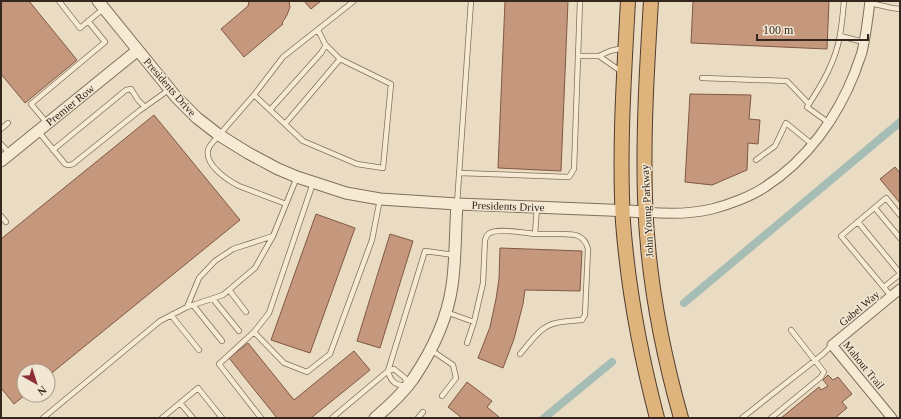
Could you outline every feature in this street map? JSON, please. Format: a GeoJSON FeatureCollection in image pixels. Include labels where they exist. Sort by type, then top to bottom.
{"type":"FeatureCollection","features":[{"type":"Feature","properties":{"kind":"highway","name":"John Young Parkway"},"geometry":{"type":"LineString","coordinates":[[628,1],[621,152],[623,210],[626,252],[635,317],[657,418]]}},
{"type":"Feature","properties":{"kind":"highway","name":"John Young Parkway"},"geometry":{"type":"LineString","coordinates":[[651,1],[644,125],[646,212],[652,278],[661,333],[668,368],[681,418]]}},
{"type":"Feature","properties":{"kind":"street","name":"Presidents Drive"},"geometry":{"type":"LineString","coordinates":[[101,3],[170,90],[197,118],[219,135],[254,156],[278,169],[313,183],[346,193],[380,199],[457,204],[681,213],[711,209],[739,200],[764,188],[788,170],[813,145],[829,123],[849,87],[862,53],[868,23],[870,2]]}},
{"type":"Feature","properties":{"kind":"street","name":"Premier Row"},"geometry":{"type":"LineString","coordinates":[[5,157],[138,50]]}},
{"type":"Feature","properties":{"kind":"street"},"geometry":{"type":"LineString","coordinates":[[381,416],[412,380],[431,350],[444,318],[452,287],[457,204]]}},
{"type":"Feature","properties":{"kind":"street","name":"Gabel Way"},"geometry":{"type":"LineString","coordinates":[[832,345],[900,289]]}},
{"type":"Feature","properties":{"kind":"street","name":"Mahout Trail"},"geometry":{"type":"LineString","coordinates":[[832,345],[892,418]]}},
{"type":"Feature","properties":{"kind":"lane"},"geometry":{"type":"LineString","coordinates":[[59,1],[80,28],[88,22],[101,3]]}},
{"type":"Feature","properties":{"kind":"lane"},"geometry":{"type":"LineString","coordinates":[[286,204],[239,186],[220,174],[210,162],[208,155],[209,148],[283,58],[354,1]]}},
{"type":"Feature","properties":{"kind":"lane"},"geometry":{"type":"LineString","coordinates":[[457,204],[471,1]]}},
{"type":"Feature","properties":{"kind":"lane"},"geometry":{"type":"LineString","coordinates":[[459,173],[569,177],[574,169],[580,1]]}},
{"type":"Feature","properties":{"kind":"lane"},"geometry":{"type":"LineString","coordinates":[[829,123],[807,107],[819,89],[832,61],[840,36],[844,1]]}},
{"type":"Feature","properties":{"kind":"lane"},"geometry":{"type":"LineString","coordinates":[[870,2],[900,9]]}},
{"type":"Feature","properties":{"kind":"lane"},"geometry":{"type":"LineString","coordinates":[[47,123],[31,104],[105,42],[88,22]]}},
{"type":"Feature","properties":{"kind":"lane"},"geometry":{"type":"LineString","coordinates":[[254,95],[303,141],[356,164],[383,168],[391,84],[340,59],[326,45],[318,30]]}},
{"type":"Feature","properties":{"kind":"lane"},"geometry":{"type":"LineString","coordinates":[[840,36],[864,42]]}},
{"type":"Feature","properties":{"kind":"lane"},"geometry":{"type":"LineString","coordinates":[[270,110],[321,53],[326,45]]}},
{"type":"Feature","properties":{"kind":"lane"},"geometry":{"type":"LineString","coordinates":[[578,56],[599,56],[610,51],[625,48]]}},
{"type":"Feature","properties":{"kind":"lane"},"geometry":{"type":"LineString","coordinates":[[599,56],[624,74]]}},
{"type":"Feature","properties":{"kind":"lane"},"geometry":{"type":"LineString","coordinates":[[286,124],[340,59]]}},
{"type":"Feature","properties":{"kind":"lane"},"geometry":{"type":"LineString","coordinates":[[702,78],[787,81],[809,104]]}},
{"type":"Feature","properties":{"kind":"lane"},"geometry":{"type":"LineString","coordinates":[[53,150],[126,90],[130,89],[138,100],[146,107]]}},
{"type":"Feature","properties":{"kind":"lane"},"geometry":{"type":"LineString","coordinates":[[38,131],[68,166],[73,164],[170,90]]}},
{"type":"Feature","properties":{"kind":"lane"},"geometry":{"type":"LineString","coordinates":[[1,128],[8,123]]}},
{"type":"Feature","properties":{"kind":"lane"},"geometry":{"type":"LineString","coordinates":[[756,160],[775,146],[786,123],[813,145]]}},
{"type":"Feature","properties":{"kind":"lane"},"geometry":{"type":"LineString","coordinates":[[1,144],[5,157]]}},
{"type":"Feature","properties":{"kind":"lane"},"geometry":{"type":"LineString","coordinates":[[43,418],[160,321],[187,307],[223,295],[255,268],[273,236],[297,177]]}},
{"type":"Feature","properties":{"kind":"lane"},"geometry":{"type":"LineString","coordinates":[[262,418],[219,364],[254,332],[269,313],[313,183]]}},
{"type":"Feature","properties":{"kind":"lane"},"geometry":{"type":"LineString","coordinates":[[891,296],[841,236],[886,198],[900,215]]}},
{"type":"Feature","properties":{"kind":"lane"},"geometry":{"type":"LineString","coordinates":[[254,332],[284,363],[307,372],[330,354],[372,240],[380,199]]}},
{"type":"Feature","properties":{"kind":"lane"},"geometry":{"type":"LineString","coordinates":[[536,234],[537,207]]}},
{"type":"Feature","properties":{"kind":"lane"},"geometry":{"type":"LineString","coordinates":[[875,208],[900,238]]}},
{"type":"Feature","properties":{"kind":"lane"},"geometry":{"type":"LineString","coordinates":[[1,216],[6,222]]}},
{"type":"Feature","properties":{"kind":"lane"},"geometry":{"type":"LineString","coordinates":[[858,222],[900,273],[884,287]]}},
{"type":"Feature","properties":{"kind":"lane"},"geometry":{"type":"LineString","coordinates":[[467,343],[474,322],[483,283],[486,236],[496,230],[536,234],[575,234],[582,238],[588,249],[585,315],[582,320],[555,323],[548,326],[537,334],[520,354]]}},
{"type":"Feature","properties":{"kind":"lane"},"geometry":{"type":"LineString","coordinates":[[187,307],[199,278],[215,261],[233,249],[273,236]]}},
{"type":"Feature","properties":{"kind":"lane"},"geometry":{"type":"LineString","coordinates":[[332,418],[388,371],[394,369],[405,378],[407,386],[398,385],[390,378],[388,371],[425,251],[454,255]]}},
{"type":"Feature","properties":{"kind":"lane"},"geometry":{"type":"LineString","coordinates":[[229,290],[246,312]]}},
{"type":"Feature","properties":{"kind":"lane"},"geometry":{"type":"LineString","coordinates":[[213,298],[239,331]]}},
{"type":"Feature","properties":{"kind":"lane"},"geometry":{"type":"LineString","coordinates":[[193,305],[222,342]]}},
{"type":"Feature","properties":{"kind":"lane"},"geometry":{"type":"LineString","coordinates":[[446,312],[474,322]]}},
{"type":"Feature","properties":{"kind":"lane"},"geometry":{"type":"LineString","coordinates":[[171,315],[199,350]]}},
{"type":"Feature","properties":{"kind":"lane"},"geometry":{"type":"LineString","coordinates":[[771,418],[821,377],[824,372],[791,330]]}},
{"type":"Feature","properties":{"kind":"lane"},"geometry":{"type":"LineString","coordinates":[[742,418],[832,345]]}},
{"type":"Feature","properties":{"kind":"lane"},"geometry":{"type":"LineString","coordinates":[[431,350],[453,365],[456,378],[442,396]]}},
{"type":"Feature","properties":{"kind":"lane"},"geometry":{"type":"LineString","coordinates":[[162,418],[198,388],[222,418]]}},
{"type":"Feature","properties":{"kind":"lane"},"geometry":{"type":"LineString","coordinates":[[180,403],[193,418]]}},
{"type":"Feature","properties":{"kind":"lane"},"geometry":{"type":"LineString","coordinates":[[418,418],[423,412]]}},
{"type":"Feature","properties":{"kind":"building"},"geometry":{"type":"Polygon","coordinates":[[[1,1],[29,1],[77,60],[25,103],[1,74],[1,1]]]}},
{"type":"Feature","properties":{"kind":"building"},"geometry":{"type":"Polygon","coordinates":[[[249,1],[289,1],[290,7],[282,23],[283,24],[244,57],[221,29],[248,6],[249,1]]]}},
{"type":"Feature","properties":{"kind":"building"},"geometry":{"type":"Polygon","coordinates":[[[304,1],[321,1],[311,9],[304,1]]]}},
{"type":"Feature","properties":{"kind":"building"},"geometry":{"type":"Polygon","coordinates":[[[505,1],[568,1],[561,171],[498,168],[505,1]]]}},
{"type":"Feature","properties":{"kind":"building"},"geometry":{"type":"Polygon","coordinates":[[[693,1],[829,1],[827,49],[691,43],[693,1]]]}},
{"type":"Feature","properties":{"kind":"building"},"geometry":{"type":"Polygon","coordinates":[[[690,94],[751,95],[749,119],[760,120],[758,144],[748,143],[747,170],[712,185],[685,182],[690,94]]]}},
{"type":"Feature","properties":{"kind":"building"},"geometry":{"type":"Polygon","coordinates":[[[154,115],[240,220],[56,370],[56,363],[16,363],[16,402],[14,404],[1,388],[1,239],[154,115]]]}},
{"type":"Feature","properties":{"kind":"building"},"geometry":{"type":"Polygon","coordinates":[[[895,167],[900,173],[900,203],[880,179],[895,167]]]}},
{"type":"Feature","properties":{"kind":"building"},"geometry":{"type":"Polygon","coordinates":[[[316,214],[355,228],[310,353],[271,340],[316,214]]]}},
{"type":"Feature","properties":{"kind":"building"},"geometry":{"type":"Polygon","coordinates":[[[390,234],[413,241],[380,348],[357,341],[390,234]]]}},
{"type":"Feature","properties":{"kind":"building"},"geometry":{"type":"Polygon","coordinates":[[[500,248],[582,251],[580,291],[525,290],[514,339],[503,368],[478,358],[490,327],[496,299],[499,279],[500,248]]]}},
{"type":"Feature","properties":{"kind":"building"},"geometry":{"type":"Polygon","coordinates":[[[248,343],[294,400],[354,351],[370,370],[311,418],[277,418],[229,358],[248,343]]]}},
{"type":"Feature","properties":{"kind":"building"},"geometry":{"type":"Polygon","coordinates":[[[828,375],[833,380],[838,377],[852,394],[842,402],[847,408],[835,418],[781,418],[819,387],[821,390],[828,386],[823,380],[828,375]]]}},
{"type":"Feature","properties":{"kind":"building"},"geometry":{"type":"Polygon","coordinates":[[[467,382],[492,401],[487,407],[499,417],[498,418],[462,418],[448,407],[467,382]]]}},
{"type":"Feature","properties":{"kind":"waterway"},"geometry":{"type":"LineString","coordinates":[[684,303],[900,122]]}},
{"type":"Feature","properties":{"kind":"waterway"},"geometry":{"type":"LineString","coordinates":[[544,418],[612,362]]}}]}
